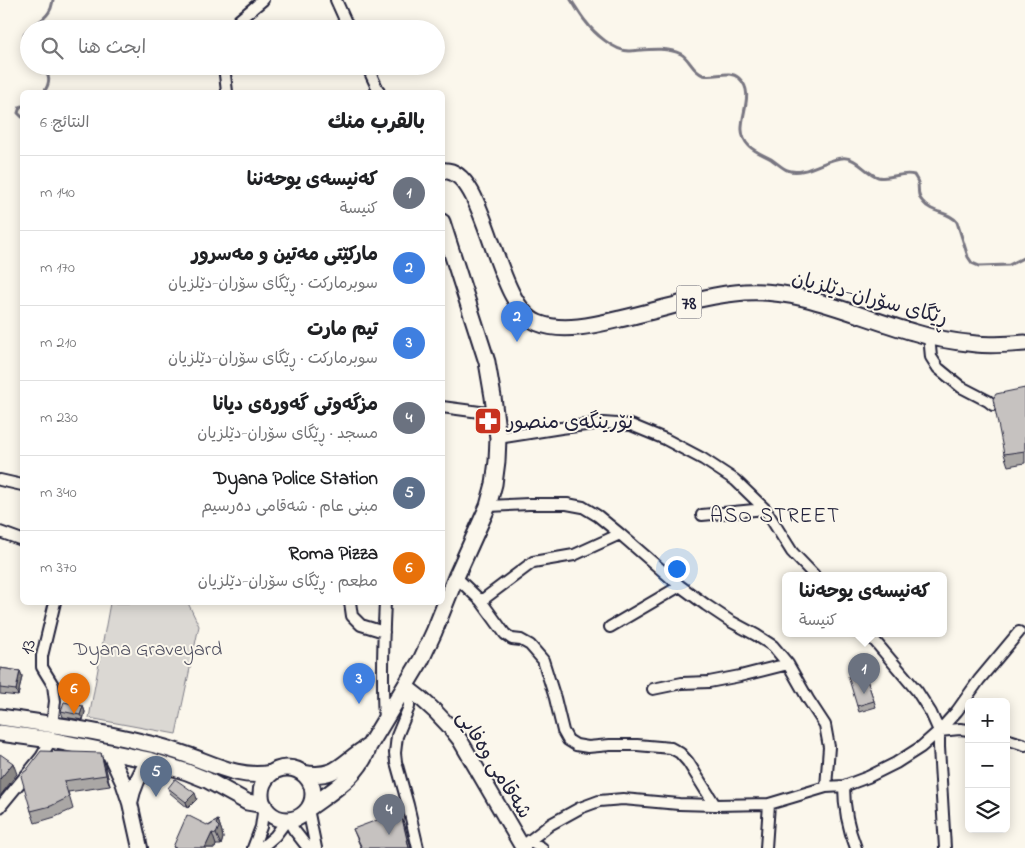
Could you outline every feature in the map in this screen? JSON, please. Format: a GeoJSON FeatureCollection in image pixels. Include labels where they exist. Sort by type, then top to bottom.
{"type":"FeatureCollection","features":[{"type":"Feature","properties":{"kind":"main road","name":"ڕێگای سۆران-دێلزیان"},"geometry":{"type":"LineString","coordinates":[[445,170],[454,172],[459,176],[472,193],[479,206],[509,290],[527,317],[538,324],[554,327],[584,327],[700,299],[746,292],[787,294],[929,336],[978,345],[1025,343]]}},
{"type":"Feature","properties":{"kind":"main road"},"geometry":{"type":"LineString","coordinates":[[445,231],[487,362],[498,438],[495,476],[488,506],[445,603]]}},
{"type":"Feature","properties":{"kind":"main road"},"geometry":{"type":"LineString","coordinates":[[271,773],[266,777],[262,788],[261,794],[264,806],[273,816],[288,820],[302,816],[309,808],[359,767],[367,754],[369,746],[421,660],[444,605]]}},
{"type":"Feature","properties":{"kind":"main road"},"geometry":{"type":"LineString","coordinates":[[0,717],[52,732],[109,752],[149,760],[187,772],[207,780],[247,802],[264,806]]}},
{"type":"Feature","properties":{"kind":"main road"},"geometry":{"type":"LineString","coordinates":[[0,733],[52,732],[128,738],[188,755],[222,769],[256,775],[290,768],[303,773],[308,778],[313,789],[312,802],[309,808]]}},
{"type":"Feature","properties":{"kind":"main road"},"geometry":{"type":"LineString","coordinates":[[303,773],[318,775],[333,772],[358,752],[369,746]]}},
{"type":"Feature","properties":{"kind":"street"},"geometry":{"type":"LineString","coordinates":[[239,20],[263,0]]}},
{"type":"Feature","properties":{"kind":"street"},"geometry":{"type":"LineString","coordinates":[[336,0],[346,20]]}},
{"type":"Feature","properties":{"kind":"street"},"geometry":{"type":"LineString","coordinates":[[225,75],[227,90]]}},
{"type":"Feature","properties":{"kind":"street"},"geometry":{"type":"LineString","coordinates":[[371,75],[378,90]]}},
{"type":"Feature","properties":{"kind":"street"},"geometry":{"type":"LineString","coordinates":[[929,336],[931,357],[938,368],[961,387],[993,405]]}},
{"type":"Feature","properties":{"kind":"street"},"geometry":{"type":"LineString","coordinates":[[445,407],[495,414]]}},
{"type":"Feature","properties":{"kind":"street"},"geometry":{"type":"LineString","coordinates":[[498,438],[603,423],[631,425],[665,439],[703,459],[734,480],[765,509],[792,552],[811,572]]}},
{"type":"Feature","properties":{"kind":"street"},"geometry":{"type":"LineString","coordinates":[[0,480],[20,485]]}},
{"type":"Feature","properties":{"kind":"street"},"geometry":{"type":"LineString","coordinates":[[488,506],[567,504],[583,507],[598,516],[680,586],[730,621],[773,646],[788,664],[808,700],[825,725],[829,747],[826,788]]}},
{"type":"Feature","properties":{"kind":"street"},"geometry":{"type":"LineString","coordinates":[[702,515],[765,509]]}},
{"type":"Feature","properties":{"kind":"street"},"geometry":{"type":"LineString","coordinates":[[0,532],[20,539]]}},
{"type":"Feature","properties":{"kind":"street"},"geometry":{"type":"LineString","coordinates":[[481,601],[532,562],[574,555],[620,534]]}},
{"type":"Feature","properties":{"kind":"street"},"geometry":{"type":"LineString","coordinates":[[456,577],[481,601],[505,634],[512,639],[521,640],[530,645],[543,660],[563,731],[568,740],[576,745],[588,748],[637,744],[671,748],[680,753],[688,762],[715,806]]}},
{"type":"Feature","properties":{"kind":"street"},"geometry":{"type":"LineString","coordinates":[[610,627],[680,586]]}},
{"type":"Feature","properties":{"kind":"street","name":"13"},"geometry":{"type":"LineString","coordinates":[[52,732],[55,701],[53,685],[42,667],[42,656],[55,605]]}},
{"type":"Feature","properties":{"kind":"street"},"geometry":{"type":"LineString","coordinates":[[350,605],[352,616],[361,625],[384,632]]}},
{"type":"Feature","properties":{"kind":"street"},"geometry":{"type":"LineString","coordinates":[[384,721],[382,688],[386,605]]}},
{"type":"Feature","properties":{"kind":"street"},"geometry":{"type":"LineString","coordinates":[[525,846],[551,824],[580,808],[599,801],[623,800],[715,806],[769,804],[826,788],[844,786],[868,777],[896,763],[940,731],[1019,632]]}},
{"type":"Feature","properties":{"kind":"street"},"geometry":{"type":"LineString","coordinates":[[871,637],[917,691],[940,731],[939,747],[945,848]]}},
{"type":"Feature","properties":{"kind":"street"},"geometry":{"type":"LineString","coordinates":[[653,689],[682,683],[717,680],[788,664]]}},
{"type":"Feature","properties":{"kind":"street"},"geometry":{"type":"LineString","coordinates":[[404,688],[409,699],[409,707],[397,736],[395,753],[418,848]]}},
{"type":"Feature","properties":{"kind":"street","name":"شەقامی وەفایی"},"geometry":{"type":"LineString","coordinates":[[404,688],[430,705],[451,727],[525,846]]}},
{"type":"Feature","properties":{"kind":"street"},"geometry":{"type":"LineString","coordinates":[[940,731],[965,730]]}},
{"type":"Feature","properties":{"kind":"street"},"geometry":{"type":"LineString","coordinates":[[0,807],[41,757],[52,732]]}},
{"type":"Feature","properties":{"kind":"street"},"geometry":{"type":"LineString","coordinates":[[1010,740],[1025,744]]}},
{"type":"Feature","properties":{"kind":"street"},"geometry":{"type":"LineString","coordinates":[[109,752],[123,782],[130,803],[140,848]]}},
{"type":"Feature","properties":{"kind":"street"},"geometry":{"type":"LineString","coordinates":[[130,803],[138,778],[149,760]]}},
{"type":"Feature","properties":{"kind":"street"},"geometry":{"type":"LineString","coordinates":[[844,786],[844,801],[852,839],[856,848]]}},
{"type":"Feature","properties":{"kind":"street"},"geometry":{"type":"LineString","coordinates":[[766,848],[769,804]]}},
{"type":"Feature","properties":{"kind":"street"},"geometry":{"type":"LineString","coordinates":[[253,848],[261,827],[264,806]]}},
{"type":"Feature","properties":{"kind":"street"},"geometry":{"type":"LineString","coordinates":[[309,808],[316,848]]}},
{"type":"Feature","properties":{"kind":"street"},"geometry":{"type":"LineString","coordinates":[[261,848],[275,836],[288,820],[308,848]]}},
{"type":"Feature","properties":{"kind":"street"},"geometry":{"type":"LineString","coordinates":[[525,846],[542,848]]}},
{"type":"Feature","properties":{"kind":"green space","name":"Dyana Graveyard"},"geometry":{"type":"Polygon","coordinates":[[[110,605],[189,605],[199,626],[176,734],[89,718],[110,605]]]}},
{"type":"Feature","properties":{"kind":"building"},"geometry":{"type":"Polygon","coordinates":[[[1025,388],[1025,451],[1004,454],[993,399],[996,394],[1025,388]]]}},
{"type":"Feature","properties":{"kind":"building"},"geometry":{"type":"Polygon","coordinates":[[[0,668],[20,671],[16,690],[0,688],[0,668]]]}},
{"type":"Feature","properties":{"kind":"building"},"geometry":{"type":"Polygon","coordinates":[[[864,671],[874,701],[857,706],[848,676],[864,671]]]}},
{"type":"Feature","properties":{"kind":"building"},"geometry":{"type":"Polygon","coordinates":[[[64,702],[83,706],[80,715],[61,711],[64,702]]]}},
{"type":"Feature","properties":{"kind":"building"},"geometry":{"type":"Polygon","coordinates":[[[41,751],[101,753],[106,775],[64,781],[69,797],[51,806],[31,811],[21,776],[41,751]]]}},
{"type":"Feature","properties":{"kind":"building"},"geometry":{"type":"Polygon","coordinates":[[[0,754],[13,763],[0,779],[0,754]]]}},
{"type":"Feature","properties":{"kind":"building"},"geometry":{"type":"Polygon","coordinates":[[[175,779],[195,793],[186,802],[168,788],[175,779]]]}},
{"type":"Feature","properties":{"kind":"building"},"geometry":{"type":"Polygon","coordinates":[[[392,812],[401,814],[409,848],[362,848],[353,829],[380,819],[392,812]]]}},
{"type":"Feature","properties":{"kind":"building"},"geometry":{"type":"Polygon","coordinates":[[[187,815],[209,826],[218,820],[216,824],[219,827],[216,834],[212,833],[205,848],[173,847],[187,815]]]}},
{"type":"Feature","properties":{"kind":"waterway"},"geometry":{"type":"LineString","coordinates":[[41,20],[51,9],[53,0]]}},
{"type":"Feature","properties":{"kind":"waterway"},"geometry":{"type":"LineString","coordinates":[[571,0],[594,31],[605,41],[617,48],[629,51],[669,50],[684,56],[696,71],[703,75],[731,74],[739,78],[745,86],[747,94],[742,130],[744,138],[751,148],[785,169],[794,172],[807,170],[835,159],[847,158],[878,177],[914,175],[918,182],[921,200],[931,209],[950,216],[957,222],[968,257],[972,263],[979,266],[1009,265],[1025,257]]}},
{"type":"Feature","properties":{"kind":"waterway"},"geometry":{"type":"LineString","coordinates":[[45,90],[48,85],[48,75]]}},
{"type":"Feature","properties":{"kind":"waterway"},"geometry":{"type":"LineString","coordinates":[[20,107],[18,113],[20,115]]}},
{"type":"Feature","properties":{"kind":"place","name":"مارکێتی مەتین و مەسرور"},"geometry":{"type":"Point","coordinates":[517,342]}},
{"type":"Feature","properties":{"kind":"place","name":"نۆرینگه‌ی منصور"},"geometry":{"type":"Point","coordinates":[488,421]}},
{"type":"Feature","properties":{"kind":"place","name":"کەنیسەی یوحەننا"},"geometry":{"type":"Point","coordinates":[864,694]}},
{"type":"Feature","properties":{"kind":"place","name":"تیم مارت"},"geometry":{"type":"Point","coordinates":[359,704]}},
{"type":"Feature","properties":{"kind":"place","name":"Roma Pizza"},"geometry":{"type":"Point","coordinates":[74,714]}},
{"type":"Feature","properties":{"kind":"place","name":"Dyana Police Station"},"geometry":{"type":"Point","coordinates":[156,797]}},
{"type":"Feature","properties":{"kind":"place","name":"مزگەوتی گەورەی دیانا"},"geometry":{"type":"Point","coordinates":[389,835]}},
{"type":"Feature","properties":{"kind":"district","name":"ASO STREET"},"geometry":{"type":"Point","coordinates":[775,515]}}]}
